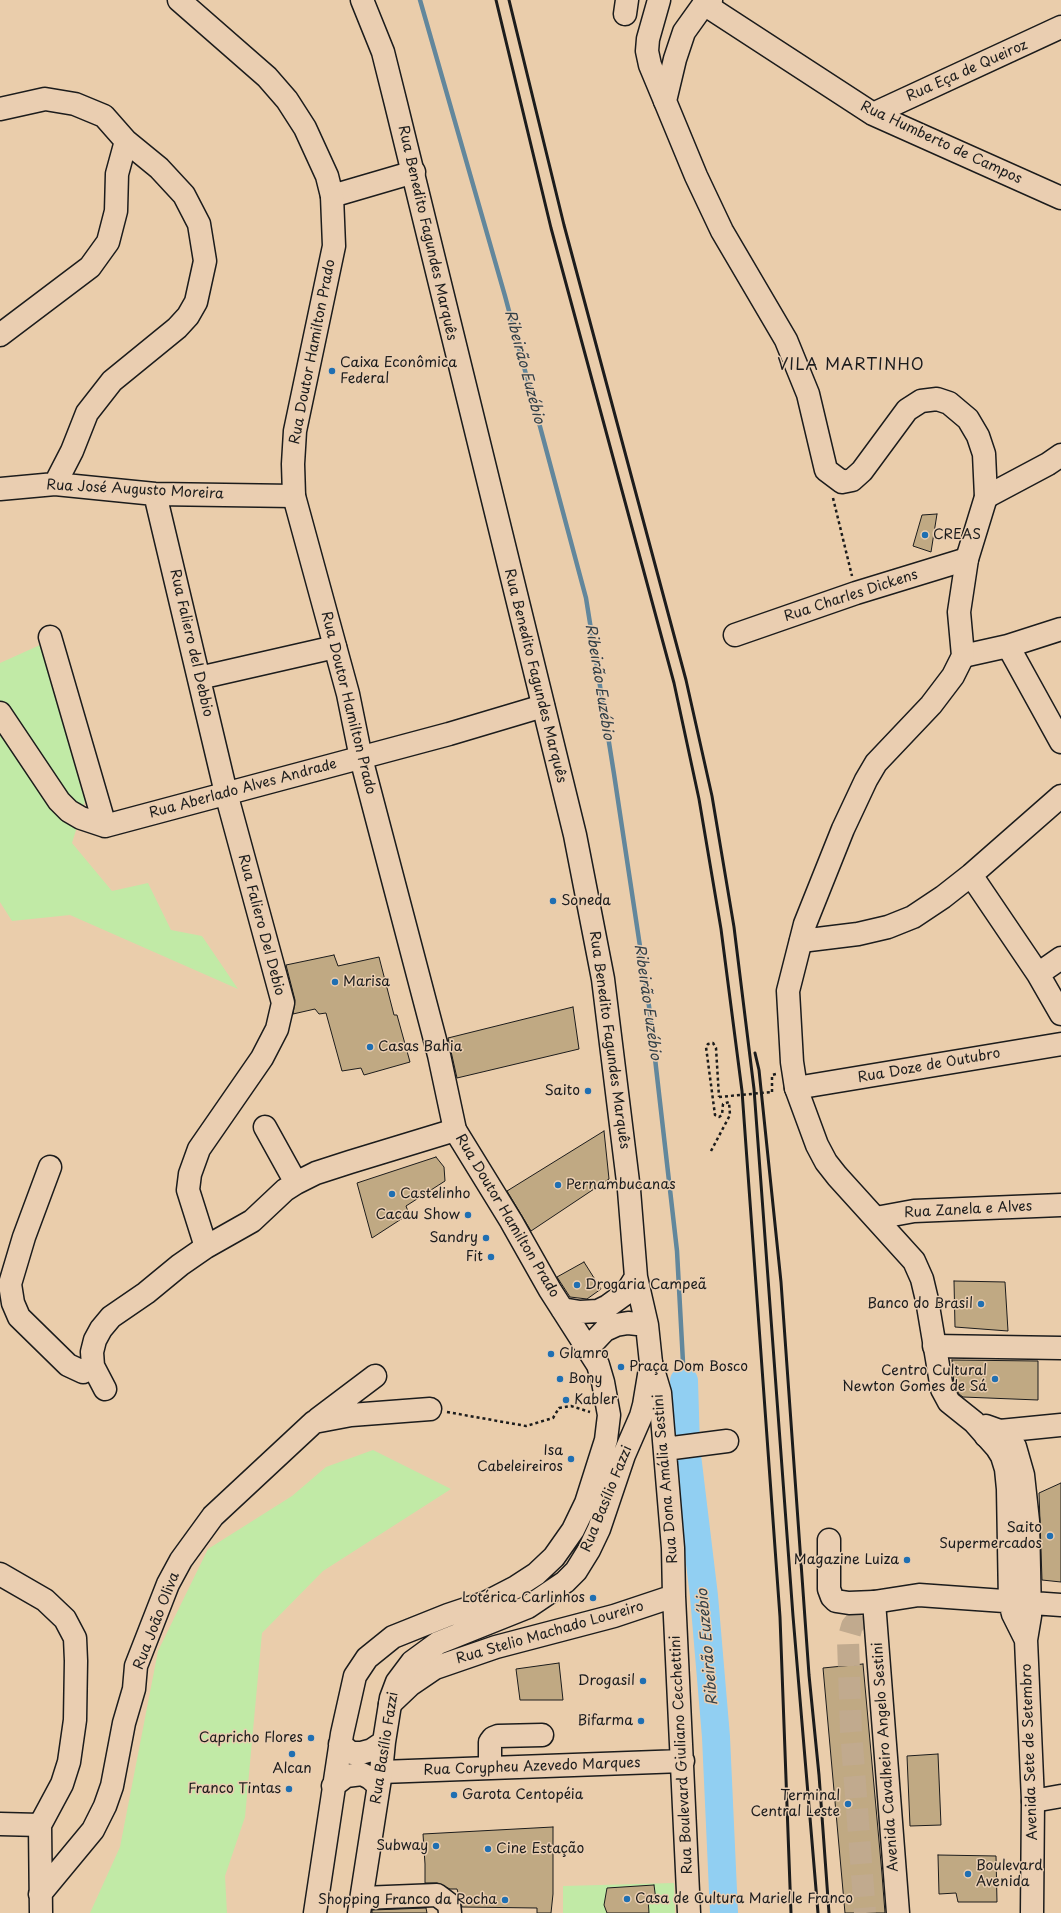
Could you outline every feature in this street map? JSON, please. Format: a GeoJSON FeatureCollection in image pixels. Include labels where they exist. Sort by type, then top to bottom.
{"type":"FeatureCollection","features":[{"type":"Feature","properties":{"kind":"street","name":"Rua Benedito Fagundes Marquês"},"geometry":{"type":"LineString","coordinates":[[362,0],[383,52],[414,172],[542,706],[575,835],[603,979],[629,1190],[636,1277],[647,1325],[651,1364]]}},
{"type":"Feature","properties":{"kind":"street"},"geometry":{"type":"LineString","coordinates":[[659,0],[648,39],[647,51],[650,65],[696,176],[722,231],[786,340],[808,394],[826,470],[842,482],[852,480],[862,471],[907,410],[921,401],[937,399],[949,403],[968,419],[978,436],[984,454],[986,497],[967,559],[959,612],[963,656],[1008,646],[1061,629]]}},
{"type":"Feature","properties":{"kind":"street","name":"Rua Doutor Hamilton Prado"},"geometry":{"type":"LineString","coordinates":[[181,1],[267,77],[287,100],[305,128],[327,176],[332,196],[334,246],[295,431],[293,464],[294,496],[348,694],[361,758],[437,1048],[455,1130],[493,1191],[562,1309],[598,1366],[609,1415]]}},
{"type":"Feature","properties":{"kind":"street"},"geometry":{"type":"LineString","coordinates":[[665,101],[675,59],[684,32],[707,2]]}},
{"type":"Feature","properties":{"kind":"street","name":"Rua Humberto de Campos"},"geometry":{"type":"LineString","coordinates":[[707,2],[873,114],[1061,198]]}},
{"type":"Feature","properties":{"kind":"street","name":"Rua Eça de Queiroz"},"geometry":{"type":"LineString","coordinates":[[873,114],[1061,27]]}},
{"type":"Feature","properties":{"kind":"street"},"geometry":{"type":"LineString","coordinates":[[0,109],[45,99],[75,104],[104,116],[126,141],[159,168],[184,195],[200,224],[205,262],[196,302],[188,316],[177,328],[112,381],[87,413],[72,451],[55,484]]}},
{"type":"Feature","properties":{"kind":"street"},"geometry":{"type":"LineString","coordinates":[[0,335],[90,267],[108,242],[116,211],[117,174],[126,141]]}},
{"type":"Feature","properties":{"kind":"street"},"geometry":{"type":"LineString","coordinates":[[332,196],[414,172]]}},
{"type":"Feature","properties":{"kind":"street"},"geometry":{"type":"LineString","coordinates":[[986,497],[1048,464],[1061,455]]}},
{"type":"Feature","properties":{"kind":"street","name":"Rua José Augusto Moreira"},"geometry":{"type":"LineString","coordinates":[[0,489],[55,484],[155,494],[294,496]]}},
{"type":"Feature","properties":{"kind":"street","name":"Rua Faliero del Debbio"},"geometry":{"type":"LineString","coordinates":[[155,494],[226,793]]}},
{"type":"Feature","properties":{"kind":"street","name":"Rua Charles Dickens"},"geometry":{"type":"LineString","coordinates":[[735,635],[856,593],[967,559]]}},
{"type":"Feature","properties":{"kind":"street"},"geometry":{"type":"LineString","coordinates":[[50,637],[105,826]]}},
{"type":"Feature","properties":{"kind":"street"},"geometry":{"type":"LineString","coordinates":[[1008,646],[1061,742]]}},
{"type":"Feature","properties":{"kind":"street"},"geometry":{"type":"LineString","coordinates":[[199,678],[335,647]]}},
{"type":"Feature","properties":{"kind":"street","name":"Avenida Sete de Setembro"},"geometry":{"type":"LineString","coordinates":[[963,656],[953,676],[931,705],[876,763],[866,780],[805,924],[788,991],[792,1062],[796,1088],[817,1145],[826,1162],[914,1261],[922,1279],[942,1389],[949,1402],[986,1430],[1010,1440],[1015,1447],[1024,1475],[1030,1551],[1020,1603],[1030,1616],[1026,1640],[1033,1801],[1032,1913]]}},
{"type":"Feature","properties":{"kind":"street","name":"Rua Aberlado Alves Andrade"},"geometry":{"type":"LineString","coordinates":[[105,826],[449,734],[542,706]]}},
{"type":"Feature","properties":{"kind":"street"},"geometry":{"type":"LineString","coordinates":[[0,713],[60,801],[69,811],[81,818],[105,826]]}},
{"type":"Feature","properties":{"kind":"street","name":"Rua Faliero Del Debio"},"geometry":{"type":"LineString","coordinates":[[206,1247],[188,1190],[190,1174],[199,1149],[262,1058],[277,1029],[283,1003],[226,793]]}},
{"type":"Feature","properties":{"kind":"street"},"geometry":{"type":"LineString","coordinates":[[801,941],[858,934],[913,917],[943,897],[971,875],[1061,796]]}},
{"type":"Feature","properties":{"kind":"street"},"geometry":{"type":"LineString","coordinates":[[971,875],[1038,974],[1061,1014]]}},
{"type":"Feature","properties":{"kind":"street"},"geometry":{"type":"LineString","coordinates":[[1038,974],[1061,958]]}},
{"type":"Feature","properties":{"kind":"street","name":"Rua Doze de Outubro"},"geometry":{"type":"LineString","coordinates":[[796,1088],[1061,1044]]}},
{"type":"Feature","properties":{"kind":"street"},"geometry":{"type":"LineString","coordinates":[[264,1127],[296,1182]]}},
{"type":"Feature","properties":{"kind":"street"},"geometry":{"type":"LineString","coordinates":[[105,1389],[92,1366],[92,1352],[95,1340],[101,1329],[111,1317],[146,1293],[180,1265],[206,1247],[252,1221],[285,1190],[296,1182],[316,1173],[455,1130]]}},
{"type":"Feature","properties":{"kind":"street"},"geometry":{"type":"LineString","coordinates":[[50,1167],[24,1237],[10,1284],[13,1303],[19,1316],[68,1365],[83,1372],[92,1366]]}},
{"type":"Feature","properties":{"kind":"street","name":"Rua Zanela e Alves"},"geometry":{"type":"LineString","coordinates":[[876,1218],[914,1211],[1061,1205]]}},
{"type":"Feature","properties":{"kind":"street"},"geometry":{"type":"LineString","coordinates":[[562,1309],[580,1312],[598,1311],[608,1306],[626,1293],[636,1277]]}},
{"type":"Feature","properties":{"kind":"street"},"geometry":{"type":"LineString","coordinates":[[588,1348],[605,1330],[616,1325],[628,1323],[647,1325]]}},
{"type":"Feature","properties":{"kind":"street"},"geometry":{"type":"LineString","coordinates":[[934,1346],[1061,1348]]}},
{"type":"Feature","properties":{"kind":"street","name":"Rua Dona Amália Sestini"},"geometry":{"type":"LineString","coordinates":[[651,1364],[674,1447],[674,1596]]}},
{"type":"Feature","properties":{"kind":"street","name":"Rua Basílio Fazzi"},"geometry":{"type":"LineString","coordinates":[[361,1905],[390,1704],[397,1682],[412,1662],[438,1643],[528,1607],[566,1582],[576,1571],[589,1550],[599,1529],[624,1456],[641,1416],[646,1399],[651,1364]]}},
{"type":"Feature","properties":{"kind":"street","name":"Rua João Oliva"},"geometry":{"type":"LineString","coordinates":[[41,1904],[93,1830],[105,1806],[112,1786],[124,1723],[134,1689],[136,1666],[168,1584],[181,1560],[213,1516],[314,1422],[375,1376]]}},
{"type":"Feature","properties":{"kind":"street"},"geometry":{"type":"LineString","coordinates":[[314,1422],[351,1415],[430,1409]]}},
{"type":"Feature","properties":{"kind":"street","name":"Rua Basílio Fazzi"},"geometry":{"type":"LineString","coordinates":[[315,1913],[340,1744],[349,1695],[355,1676],[367,1658],[393,1638],[407,1631],[487,1602],[516,1588],[536,1574],[554,1557],[572,1530],[586,1503],[606,1440],[609,1415]]}},
{"type":"Feature","properties":{"kind":"street"},"geometry":{"type":"LineString","coordinates":[[986,1430],[1061,1425]]}},
{"type":"Feature","properties":{"kind":"street"},"geometry":{"type":"LineString","coordinates":[[674,1447],[720,1442]]}},
{"type":"Feature","properties":{"kind":"street"},"geometry":{"type":"LineString","coordinates":[[829,1540],[829,1589],[832,1597],[836,1601],[868,1608],[919,1595],[1061,1605]]}},
{"type":"Feature","properties":{"kind":"street"},"geometry":{"type":"LineString","coordinates":[[0,1574],[45,1600],[66,1619],[75,1638],[75,1720],[69,1762],[62,1784],[40,1825],[41,1904]]}},
{"type":"Feature","properties":{"kind":"street","name":"Rua Stelio Machado Loureiro"},"geometry":{"type":"LineString","coordinates":[[390,1704],[410,1685],[435,1668],[496,1646],[614,1616],[674,1596]]}},
{"type":"Feature","properties":{"kind":"street","name":"Rua Boulevard Giuliano Cecchettini"},"geometry":{"type":"LineString","coordinates":[[674,1596],[689,1913]]}},
{"type":"Feature","properties":{"kind":"street","name":"Avenida Cavalheiro Angelo Sestini"},"geometry":{"type":"LineString","coordinates":[[868,1608],[898,1913]]}},
{"type":"Feature","properties":{"kind":"street"},"geometry":{"type":"LineString","coordinates":[[490,1768],[490,1742],[493,1738],[498,1736],[542,1735]]}},
{"type":"Feature","properties":{"kind":"street"},"geometry":{"type":"LineString","coordinates":[[340,1744],[351,1753],[361,1753],[372,1750],[384,1742]]}},
{"type":"Feature","properties":{"kind":"street","name":"Rua Corypheu Azevedo Marques"},"geometry":{"type":"LineString","coordinates":[[380,1779],[490,1768],[683,1761]]}},
{"type":"Feature","properties":{"kind":"street"},"geometry":{"type":"LineString","coordinates":[[333,1786],[346,1776],[362,1774],[370,1778],[380,1779]]}},
{"type":"Feature","properties":{"kind":"street"},"geometry":{"type":"LineString","coordinates":[[1033,1801],[1061,1796]]}},
{"type":"Feature","properties":{"kind":"street"},"geometry":{"type":"LineString","coordinates":[[0,1824],[40,1825]]}},
{"type":"Feature","properties":{"kind":"street"},"geometry":{"type":"LineString","coordinates":[[361,1905],[437,1896],[449,1904],[450,1913]]}},
{"type":"Feature","properties":{"kind":"path"},"geometry":{"type":"LineString","coordinates":[[826,470],[856,593]]}},
{"type":"Feature","properties":{"kind":"path"},"geometry":{"type":"LineString","coordinates":[[711,1151],[730,1115],[729,1102],[723,1104],[724,1111],[722,1115],[718,1117],[714,1115],[706,1048],[708,1044],[713,1043],[716,1048],[719,1097],[772,1092]]}},
{"type":"Feature","properties":{"kind":"path"},"geometry":{"type":"LineString","coordinates":[[430,1409],[526,1426],[553,1418],[559,1408],[571,1406],[586,1411]]}},
{"type":"Feature","properties":{"kind":"green space"},"geometry":{"type":"Polygon","coordinates":[[[40,645],[85,801],[72,843],[112,891],[148,883],[171,930],[202,936],[238,989],[70,915],[12,921],[0,902],[0,663],[40,645]]]}},
{"type":"Feature","properties":{"kind":"green space"},"geometry":{"type":"Polygon","coordinates":[[[373,1450],[451,1489],[323,1571],[262,1633],[245,1817],[225,1876],[227,1913],[90,1913],[120,1847],[158,1651],[208,1549],[292,1496],[326,1467],[373,1450]]]}},
{"type":"Feature","properties":{"kind":"green space"},"geometry":{"type":"Polygon","coordinates":[[[674,1883],[675,1913],[563,1913],[563,1886],[674,1883]]]}},
{"type":"Feature","properties":{"kind":"building","name":"CREAS"},"geometry":{"type":"Polygon","coordinates":[[[937,514],[931,552],[913,546],[922,515],[937,514]]]}},
{"type":"Feature","properties":{"kind":"building"},"geometry":{"type":"Polygon","coordinates":[[[334,955],[338,966],[379,957],[394,1015],[397,1015],[410,1062],[364,1075],[361,1068],[342,1071],[326,1013],[319,1014],[315,1009],[293,1014],[295,1000],[286,965],[334,955]]]}},
{"type":"Feature","properties":{"kind":"building"},"geometry":{"type":"Polygon","coordinates":[[[573,1007],[579,1049],[457,1078],[448,1038],[573,1007]]]}},
{"type":"Feature","properties":{"kind":"building","name":"Pernambucanas"},"geometry":{"type":"Polygon","coordinates":[[[604,1131],[609,1179],[531,1231],[507,1191],[604,1131]]]}},
{"type":"Feature","properties":{"kind":"building","name":"Castelinho"},"geometry":{"type":"Polygon","coordinates":[[[436,1157],[444,1167],[445,1181],[406,1206],[409,1214],[372,1238],[357,1183],[436,1157]]]}},
{"type":"Feature","properties":{"kind":"building","name":"Drogaria Campeã"},"geometry":{"type":"Polygon","coordinates":[[[584,1262],[601,1289],[587,1299],[570,1297],[557,1277],[584,1262]]]}},
{"type":"Feature","properties":{"kind":"building","name":"Banco do Brasil"},"geometry":{"type":"Polygon","coordinates":[[[954,1281],[1005,1282],[1008,1331],[955,1327],[954,1281]]]}},
{"type":"Feature","properties":{"kind":"building","name":"Centro Cultural Newton Gomes de Sá"},"geometry":{"type":"Polygon","coordinates":[[[952,1360],[1038,1361],[1038,1400],[963,1397],[959,1394],[954,1385],[952,1360]]]}},
{"type":"Feature","properties":{"kind":"building","name":"Saito Supermercados"},"geometry":{"type":"Polygon","coordinates":[[[1061,1483],[1061,1582],[1042,1580],[1039,1493],[1061,1483]]]}},
{"type":"Feature","properties":{"kind":"building"},"geometry":{"type":"Polygon","coordinates":[[[559,1663],[563,1700],[520,1700],[516,1669],[559,1663]]]}},
{"type":"Feature","properties":{"kind":"building"},"geometry":{"type":"Polygon","coordinates":[[[863,1664],[885,1913],[845,1913],[823,1668],[863,1664]]]}},
{"type":"Feature","properties":{"kind":"building"},"geometry":{"type":"Polygon","coordinates":[[[938,1754],[941,1825],[910,1826],[907,1756],[938,1754]]]}},
{"type":"Feature","properties":{"kind":"building","name":"Cine Estação"},"geometry":{"type":"Polygon","coordinates":[[[553,1827],[553,1894],[551,1913],[537,1913],[537,1908],[462,1907],[457,1889],[450,1889],[437,1883],[425,1883],[423,1834],[553,1827]]]}},
{"type":"Feature","properties":{"kind":"building","name":"Boulevard Avenida"},"geometry":{"type":"Polygon","coordinates":[[[938,1855],[996,1856],[997,1902],[958,1902],[956,1893],[939,1894],[938,1855]]]}},
{"type":"Feature","properties":{"kind":"building","name":"Casa de Cultura Marielle Franco"},"geometry":{"type":"Polygon","coordinates":[[[654,1885],[656,1900],[648,1899],[649,1913],[607,1913],[604,1905],[607,1888],[654,1885]]]}},
{"type":"Feature","properties":{"kind":"building"},"geometry":{"type":"Polygon","coordinates":[[[426,1908],[427,1913],[372,1913],[372,1910],[426,1908]]]}},
{"type":"Feature","properties":{"kind":"waterway","name":"Ribeirão Euzébio"},"geometry":{"type":"LineString","coordinates":[[420,0],[505,296],[586,598],[649,1006],[677,1251],[684,1381],[668,1396]]}},
{"type":"Feature","properties":{"kind":"waterway","name":"Ribeirão Euzébio"},"geometry":{"type":"LineString","coordinates":[[684,1381],[686,1447],[704,1596],[716,1737],[724,1913]]}},
{"type":"Feature","properties":{"kind":"tunnel"},"geometry":{"type":"LineString","coordinates":[[861,1615],[852,1626],[848,1640],[851,1731],[865,1913]]}},
{"type":"Feature","properties":{"kind":"railway"},"geometry":{"type":"LineString","coordinates":[[496,0],[551,228],[674,683],[699,799],[721,929],[742,1091],[780,1617],[791,1913]]}},
{"type":"Feature","properties":{"kind":"railway"},"geometry":{"type":"LineString","coordinates":[[509,0],[564,225],[686,680],[712,796],[734,927],[754,1089],[793,1616],[818,1913]]}},
{"type":"Feature","properties":{"kind":"railway"},"geometry":{"type":"LineString","coordinates":[[755,1053],[759,1070],[781,1282],[809,1675],[819,1775],[829,1913]]}},
{"type":"Feature","properties":{"kind":"place","name":"Caixa Econômica Federal"},"geometry":{"type":"Point","coordinates":[332,371]}},
{"type":"Feature","properties":{"kind":"place","name":"CREAS"},"geometry":{"type":"Point","coordinates":[925,535]}},
{"type":"Feature","properties":{"kind":"place","name":"Soneda"},"geometry":{"type":"Point","coordinates":[553,901]}},
{"type":"Feature","properties":{"kind":"place","name":"Marisa"},"geometry":{"type":"Point","coordinates":[335,982]}},
{"type":"Feature","properties":{"kind":"place","name":"Casas Bahia"},"geometry":{"type":"Point","coordinates":[370,1047]}},
{"type":"Feature","properties":{"kind":"place","name":"Saito"},"geometry":{"type":"Point","coordinates":[588,1091]}},
{"type":"Feature","properties":{"kind":"place","name":"Pernambucanas"},"geometry":{"type":"Point","coordinates":[558,1185]}},
{"type":"Feature","properties":{"kind":"place","name":"Castelinho"},"geometry":{"type":"Point","coordinates":[392,1194]}},
{"type":"Feature","properties":{"kind":"place","name":"Cacau Show"},"geometry":{"type":"Point","coordinates":[468,1215]}},
{"type":"Feature","properties":{"kind":"place","name":"Sandry"},"geometry":{"type":"Point","coordinates":[486,1238]}},
{"type":"Feature","properties":{"kind":"place","name":"Fit"},"geometry":{"type":"Point","coordinates":[491,1257]}},
{"type":"Feature","properties":{"kind":"place","name":"Drogaria Campeã"},"geometry":{"type":"Point","coordinates":[577,1285]}},
{"type":"Feature","properties":{"kind":"place","name":"Banco do Brasil"},"geometry":{"type":"Point","coordinates":[981,1304]}},
{"type":"Feature","properties":{"kind":"place","name":"Glamro"},"geometry":{"type":"Point","coordinates":[551,1354]}},
{"type":"Feature","properties":{"kind":"place","name":"Praça Dom Bosco"},"geometry":{"type":"Point","coordinates":[621,1367]}},
{"type":"Feature","properties":{"kind":"place","name":"Bony"},"geometry":{"type":"Point","coordinates":[560,1379]}},
{"type":"Feature","properties":{"kind":"place","name":"Centro Cultural Newton Gomes de Sá"},"geometry":{"type":"Point","coordinates":[995,1379]}},
{"type":"Feature","properties":{"kind":"place","name":"Kabler"},"geometry":{"type":"Point","coordinates":[566,1400]}},
{"type":"Feature","properties":{"kind":"place","name":"Isa Cabeleireiros"},"geometry":{"type":"Point","coordinates":[571,1459]}},
{"type":"Feature","properties":{"kind":"place","name":"Saito Supermercados"},"geometry":{"type":"Point","coordinates":[1050,1536]}},
{"type":"Feature","properties":{"kind":"place","name":"Magazine Luiza"},"geometry":{"type":"Point","coordinates":[907,1560]}},
{"type":"Feature","properties":{"kind":"place","name":"Lotérica Carlinhos"},"geometry":{"type":"Point","coordinates":[593,1598]}},
{"type":"Feature","properties":{"kind":"place","name":"Drogasil"},"geometry":{"type":"Point","coordinates":[643,1681]}},
{"type":"Feature","properties":{"kind":"place","name":"Bifarma"},"geometry":{"type":"Point","coordinates":[641,1721]}},
{"type":"Feature","properties":{"kind":"place","name":"Capricho Flores"},"geometry":{"type":"Point","coordinates":[311,1738]}},
{"type":"Feature","properties":{"kind":"place","name":"Alcan"},"geometry":{"type":"Point","coordinates":[292,1754]}},
{"type":"Feature","properties":{"kind":"place","name":"Franco Tintas"},"geometry":{"type":"Point","coordinates":[289,1789]}},
{"type":"Feature","properties":{"kind":"place","name":"Garota Centopéia"},"geometry":{"type":"Point","coordinates":[454,1795]}},
{"type":"Feature","properties":{"kind":"place","name":"Terminal Central Leste"},"geometry":{"type":"Point","coordinates":[848,1804]}},
{"type":"Feature","properties":{"kind":"place","name":"Subway"},"geometry":{"type":"Point","coordinates":[436,1846]}},
{"type":"Feature","properties":{"kind":"place","name":"Cine Estação"},"geometry":{"type":"Point","coordinates":[488,1849]}},
{"type":"Feature","properties":{"kind":"place","name":"Boulevard Avenida"},"geometry":{"type":"Point","coordinates":[968,1874]}},
{"type":"Feature","properties":{"kind":"place","name":"Casa de Cultura Marielle Franco"},"geometry":{"type":"Point","coordinates":[627,1899]}},
{"type":"Feature","properties":{"kind":"place","name":"Shopping Franco da Rocha"},"geometry":{"type":"Point","coordinates":[505,1900]}},
{"type":"Feature","properties":{"kind":"district","name":"VILA MARTINHO"},"geometry":{"type":"Point","coordinates":[851,366]}}]}
